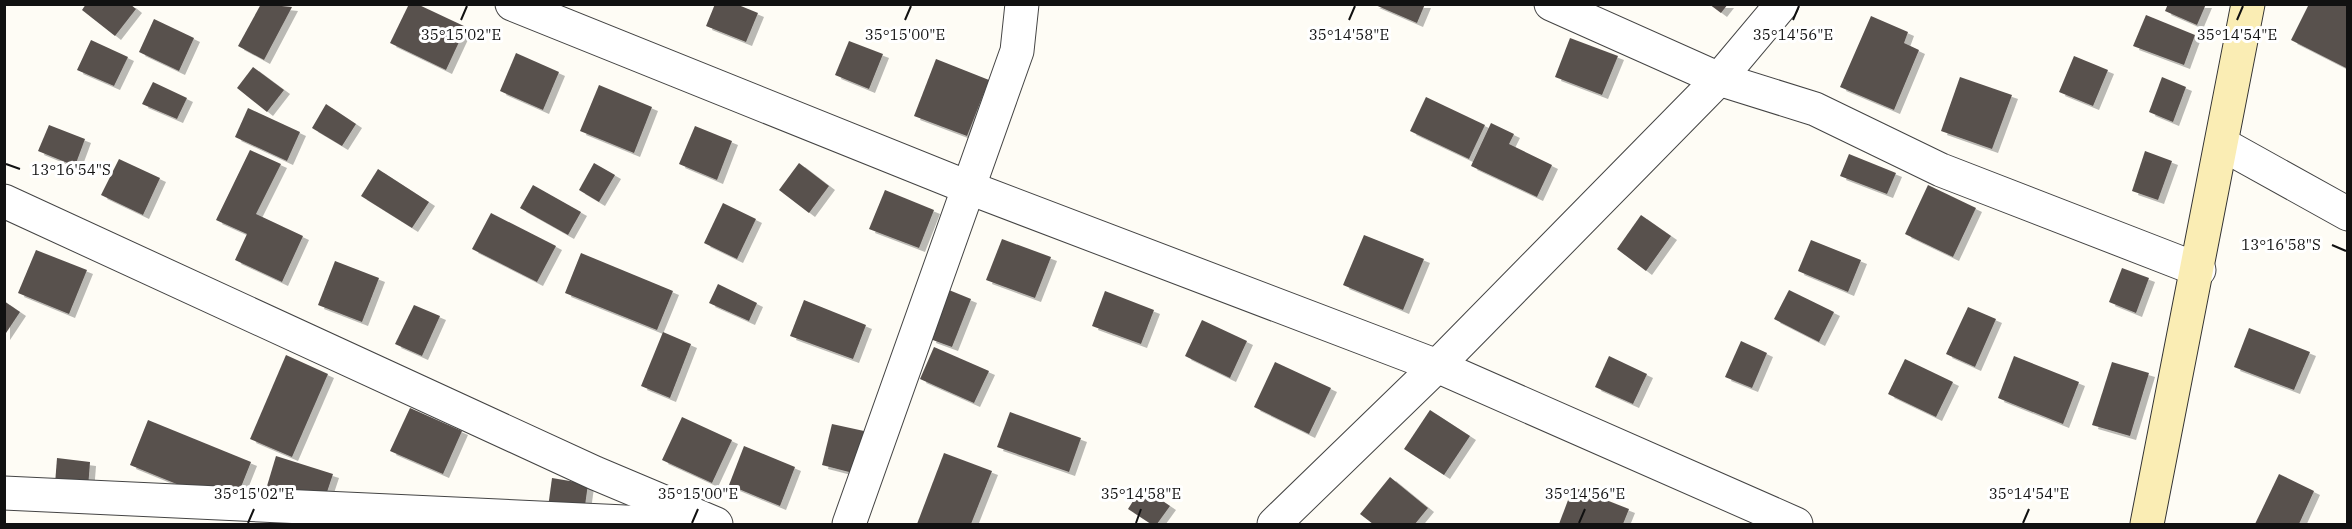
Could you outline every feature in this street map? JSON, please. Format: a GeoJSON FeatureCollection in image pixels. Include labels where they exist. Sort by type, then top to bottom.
{"type":"FeatureCollection","features":[{"type":"Feature","properties":{"kind":"street"},"geometry":{"type":"LineString","coordinates":[[512,4],[967,187],[1437,366],[1796,525]]}},
{"type":"Feature","properties":{"kind":"street"},"geometry":{"type":"LineString","coordinates":[[849,525],[1017,51],[1022,4]]}},
{"type":"Feature","properties":{"kind":"street"},"geometry":{"type":"LineString","coordinates":[[1551,4],[1719,79],[1815,109],[1941,171],[2199,270]]}},
{"type":"Feature","properties":{"kind":"street"},"geometry":{"type":"LineString","coordinates":[[1274,525],[1437,366],[1719,79],[1782,4]]}},
{"type":"Feature","properties":{"kind":"street"},"geometry":{"type":"LineString","coordinates":[[2147,525],[2199,270],[2248,4]]}},
{"type":"Feature","properties":{"kind":"street"},"geometry":{"type":"LineString","coordinates":[[2222,144],[2348,214]]}},
{"type":"Feature","properties":{"kind":"street"},"geometry":{"type":"LineString","coordinates":[[4,201],[595,473],[717,525]]}},
{"type":"Feature","properties":{"kind":"street"},"geometry":{"type":"LineString","coordinates":[[4,493],[668,525]]}},
{"type":"Feature","properties":{"kind":"building"},"geometry":{"type":"Polygon","coordinates":[[[86,4],[130,4],[136,9],[115,36],[82,10],[86,4]]]}},
{"type":"Feature","properties":{"kind":"building"},"geometry":{"type":"Polygon","coordinates":[[[261,4],[292,7],[264,60],[238,46],[261,4]]]}},
{"type":"Feature","properties":{"kind":"building"},"geometry":{"type":"Polygon","coordinates":[[[409,4],[417,4],[466,27],[446,70],[390,43],[409,4]]]}},
{"type":"Feature","properties":{"kind":"building"},"geometry":{"type":"Polygon","coordinates":[[[715,4],[736,4],[758,13],[746,42],[706,26],[715,4]]]}},
{"type":"Feature","properties":{"kind":"building"},"geometry":{"type":"Polygon","coordinates":[[[1373,4],[1425,4],[1417,23],[1373,4]]]}},
{"type":"Feature","properties":{"kind":"building"},"geometry":{"type":"Polygon","coordinates":[[[1709,4],[1728,4],[1721,13],[1709,4]]]}},
{"type":"Feature","properties":{"kind":"building"},"geometry":{"type":"Polygon","coordinates":[[[2168,4],[2206,4],[2197,25],[2165,11],[2168,4]]]}},
{"type":"Feature","properties":{"kind":"building"},"geometry":{"type":"Polygon","coordinates":[[[2309,4],[2348,4],[2348,69],[2291,40],[2309,4]]]}},
{"type":"Feature","properties":{"kind":"building"},"geometry":{"type":"Polygon","coordinates":[[[2146,15],[2195,35],[2184,65],[2133,46],[2146,15]]]}},
{"type":"Feature","properties":{"kind":"building"},"geometry":{"type":"Polygon","coordinates":[[[1871,16],[1908,32],[1904,43],[1919,50],[1894,110],[1840,87],[1871,16]]]}},
{"type":"Feature","properties":{"kind":"building"},"geometry":{"type":"Polygon","coordinates":[[[154,19],[194,38],[179,71],[139,52],[154,19]]]}},
{"type":"Feature","properties":{"kind":"building"},"geometry":{"type":"Polygon","coordinates":[[[1570,38],[1618,56],[1602,95],[1555,77],[1570,38]]]}},
{"type":"Feature","properties":{"kind":"building"},"geometry":{"type":"Polygon","coordinates":[[[91,40],[128,57],[114,86],[77,70],[91,40]]]}},
{"type":"Feature","properties":{"kind":"building"},"geometry":{"type":"Polygon","coordinates":[[[849,41],[883,54],[869,89],[835,75],[849,41]]]}},
{"type":"Feature","properties":{"kind":"building"},"geometry":{"type":"Polygon","coordinates":[[[516,53],[559,72],[543,110],[500,91],[516,53]]]}},
{"type":"Feature","properties":{"kind":"building"},"geometry":{"type":"Polygon","coordinates":[[[2074,56],[2108,70],[2093,106],[2059,92],[2074,56]]]}},
{"type":"Feature","properties":{"kind":"building"},"geometry":{"type":"Polygon","coordinates":[[[936,59],[989,80],[967,136],[914,116],[936,59]]]}},
{"type":"Feature","properties":{"kind":"building"},"geometry":{"type":"Polygon","coordinates":[[[253,67],[284,90],[267,112],[237,88],[253,67]]]}},
{"type":"Feature","properties":{"kind":"building"},"geometry":{"type":"Polygon","coordinates":[[[1960,77],[2012,95],[1992,149],[1941,131],[1960,77]]]}},
{"type":"Feature","properties":{"kind":"building"},"geometry":{"type":"Polygon","coordinates":[[[2162,77],[2186,87],[2173,122],[2149,112],[2162,77]]]}},
{"type":"Feature","properties":{"kind":"building"},"geometry":{"type":"Polygon","coordinates":[[[153,82],[187,98],[177,119],[142,104],[153,82]]]}},
{"type":"Feature","properties":{"kind":"building"},"geometry":{"type":"Polygon","coordinates":[[[599,85],[652,107],[634,153],[580,131],[599,85]]]}},
{"type":"Feature","properties":{"kind":"building"},"geometry":{"type":"Polygon","coordinates":[[[1426,97],[1485,125],[1469,159],[1410,131],[1426,97]]]}},
{"type":"Feature","properties":{"kind":"building"},"geometry":{"type":"Polygon","coordinates":[[[326,104],[356,124],[342,146],[312,128],[326,104]]]}},
{"type":"Feature","properties":{"kind":"building"},"geometry":{"type":"Polygon","coordinates":[[[248,108],[300,132],[287,161],[235,137],[248,108]]]}},
{"type":"Feature","properties":{"kind":"building"},"geometry":{"type":"Polygon","coordinates":[[[1491,123],[1514,134],[1509,144],[1552,165],[1537,197],[1471,166],[1491,123]]]}},
{"type":"Feature","properties":{"kind":"building"},"geometry":{"type":"Polygon","coordinates":[[[49,125],[85,139],[75,166],[38,151],[49,125]]]}},
{"type":"Feature","properties":{"kind":"building"},"geometry":{"type":"Polygon","coordinates":[[[695,126],[732,141],[717,180],[679,164],[695,126]]]}},
{"type":"Feature","properties":{"kind":"building"},"geometry":{"type":"Polygon","coordinates":[[[250,150],[281,164],[256,214],[303,236],[282,282],[235,260],[247,234],[216,220],[250,150]]]}},
{"type":"Feature","properties":{"kind":"building"},"geometry":{"type":"Polygon","coordinates":[[[2145,151],[2172,161],[2158,200],[2132,191],[2145,151]]]}},
{"type":"Feature","properties":{"kind":"building"},"geometry":{"type":"Polygon","coordinates":[[[1849,154],[1896,173],[1887,194],[1840,176],[1849,154]]]}},
{"type":"Feature","properties":{"kind":"building"},"geometry":{"type":"Polygon","coordinates":[[[119,159],[160,178],[143,215],[101,195],[119,159]]]}},
{"type":"Feature","properties":{"kind":"building"},"geometry":{"type":"Polygon","coordinates":[[[594,163],[615,175],[599,202],[579,190],[594,163]]]}},
{"type":"Feature","properties":{"kind":"building"},"geometry":{"type":"Polygon","coordinates":[[[799,163],[829,186],[809,213],[779,190],[799,163]]]}},
{"type":"Feature","properties":{"kind":"building"},"geometry":{"type":"Polygon","coordinates":[[[378,169],[429,202],[412,228],[361,196],[378,169]]]}},
{"type":"Feature","properties":{"kind":"building"},"geometry":{"type":"Polygon","coordinates":[[[533,185],[581,212],[568,235],[520,208],[533,185]]]}},
{"type":"Feature","properties":{"kind":"building"},"geometry":{"type":"Polygon","coordinates":[[[1928,185],[1976,208],[1953,257],[1905,234],[1928,185]]]}},
{"type":"Feature","properties":{"kind":"building"},"geometry":{"type":"Polygon","coordinates":[[[885,190],[934,210],[919,248],[869,229],[885,190]]]}},
{"type":"Feature","properties":{"kind":"building"},"geometry":{"type":"Polygon","coordinates":[[[723,203],[756,219],[737,259],[704,243],[723,203]]]}},
{"type":"Feature","properties":{"kind":"building"},"geometry":{"type":"Polygon","coordinates":[[[491,213],[556,246],[537,282],[472,249],[491,213]]]}},
{"type":"Feature","properties":{"kind":"building"},"geometry":{"type":"Polygon","coordinates":[[[1641,215],[1671,236],[1646,271],[1617,249],[1641,215]]]}},
{"type":"Feature","properties":{"kind":"building"},"geometry":{"type":"Polygon","coordinates":[[[1364,235],[1424,259],[1403,310],[1343,285],[1364,235]]]}},
{"type":"Feature","properties":{"kind":"building"},"geometry":{"type":"Polygon","coordinates":[[[1002,239],[1051,257],[1035,298],[986,280],[1002,239]]]}},
{"type":"Feature","properties":{"kind":"building"},"geometry":{"type":"Polygon","coordinates":[[[1811,240],[1861,260],[1848,292],[1798,271],[1811,240]]]}},
{"type":"Feature","properties":{"kind":"building"},"geometry":{"type":"Polygon","coordinates":[[[36,250],[87,270],[69,314],[18,293],[36,250]]]}},
{"type":"Feature","properties":{"kind":"building"},"geometry":{"type":"Polygon","coordinates":[[[581,253],[673,291],[657,330],[565,293],[581,253]]]}},
{"type":"Feature","properties":{"kind":"building"},"geometry":{"type":"Polygon","coordinates":[[[335,261],[379,278],[362,322],[318,305],[335,261]]]}},
{"type":"Feature","properties":{"kind":"building"},"geometry":{"type":"Polygon","coordinates":[[[2122,268],[2149,278],[2136,313],[2109,302],[2122,268]]]}},
{"type":"Feature","properties":{"kind":"building"},"geometry":{"type":"Polygon","coordinates":[[[718,284],[757,303],[749,321],[709,303],[718,284]]]}},
{"type":"Feature","properties":{"kind":"building"},"geometry":{"type":"Polygon","coordinates":[[[949,290],[971,299],[952,347],[930,339],[949,290]]]}},
{"type":"Feature","properties":{"kind":"building"},"geometry":{"type":"Polygon","coordinates":[[[1789,290],[1834,312],[1819,342],[1774,319],[1789,290]]]}},
{"type":"Feature","properties":{"kind":"building"},"geometry":{"type":"Polygon","coordinates":[[[1105,291],[1154,310],[1141,344],[1092,326],[1105,291]]]}},
{"type":"Feature","properties":{"kind":"building"},"geometry":{"type":"Polygon","coordinates":[[[804,300],[866,325],[853,359],[790,336],[804,300]]]}},
{"type":"Feature","properties":{"kind":"building"},"geometry":{"type":"Polygon","coordinates":[[[4,301],[20,312],[4,336],[4,301]]]}},
{"type":"Feature","properties":{"kind":"building"},"geometry":{"type":"Polygon","coordinates":[[[414,305],[440,316],[422,356],[395,344],[414,305]]]}},
{"type":"Feature","properties":{"kind":"building"},"geometry":{"type":"Polygon","coordinates":[[[1968,307],[1996,319],[1975,367],[1946,354],[1968,307]]]}},
{"type":"Feature","properties":{"kind":"building"},"geometry":{"type":"Polygon","coordinates":[[[1202,320],[1247,341],[1230,378],[1185,356],[1202,320]]]}},
{"type":"Feature","properties":{"kind":"building"},"geometry":{"type":"Polygon","coordinates":[[[2249,328],[2310,352],[2294,390],[2234,367],[2249,328]]]}},
{"type":"Feature","properties":{"kind":"building"},"geometry":{"type":"Polygon","coordinates":[[[663,332],[691,344],[670,398],[641,386],[663,332]]]}},
{"type":"Feature","properties":{"kind":"building"},"geometry":{"type":"Polygon","coordinates":[[[1741,341],[1767,353],[1752,388],[1725,377],[1741,341]]]}},
{"type":"Feature","properties":{"kind":"building"},"geometry":{"type":"Polygon","coordinates":[[[934,347],[989,371],[974,403],[920,379],[934,347]]]}},
{"type":"Feature","properties":{"kind":"building"},"geometry":{"type":"Polygon","coordinates":[[[286,355],[328,374],[292,457],[250,439],[286,355]]]}},
{"type":"Feature","properties":{"kind":"building"},"geometry":{"type":"Polygon","coordinates":[[[1609,356],[1647,374],[1633,404],[1595,387],[1609,356]]]}},
{"type":"Feature","properties":{"kind":"building"},"geometry":{"type":"Polygon","coordinates":[[[2014,356],[2079,382],[2063,424],[1998,398],[2014,356]]]}},
{"type":"Feature","properties":{"kind":"building"},"geometry":{"type":"Polygon","coordinates":[[[1905,359],[1953,382],[1936,417],[1888,394],[1905,359]]]}},
{"type":"Feature","properties":{"kind":"building"},"geometry":{"type":"Polygon","coordinates":[[[1275,362],[1331,388],[1309,434],[1254,407],[1275,362]]]}},
{"type":"Feature","properties":{"kind":"building"},"geometry":{"type":"Polygon","coordinates":[[[2112,362],[2149,373],[2130,436],[2092,425],[2112,362]]]}},
{"type":"Feature","properties":{"kind":"building"},"geometry":{"type":"Polygon","coordinates":[[[410,408],[462,431],[443,474],[390,451],[410,408]]]}},
{"type":"Feature","properties":{"kind":"building"},"geometry":{"type":"Polygon","coordinates":[[[1430,410],[1470,436],[1444,475],[1404,449],[1430,410]]]}},
{"type":"Feature","properties":{"kind":"building"},"geometry":{"type":"Polygon","coordinates":[[[1010,412],[1081,438],[1069,472],[997,447],[1010,412]]]}},
{"type":"Feature","properties":{"kind":"building"},"geometry":{"type":"Polygon","coordinates":[[[682,417],[732,440],[712,483],[662,460],[682,417]]]}},
{"type":"Feature","properties":{"kind":"building"},"geometry":{"type":"Polygon","coordinates":[[[148,420],[251,462],[233,507],[130,465],[148,420]]]}},
{"type":"Feature","properties":{"kind":"building"},"geometry":{"type":"Polygon","coordinates":[[[832,424],[864,431],[853,473],[822,465],[832,424]]]}},
{"type":"Feature","properties":{"kind":"building"},"geometry":{"type":"Polygon","coordinates":[[[744,446],[795,467],[780,506],[729,485],[744,446]]]}},
{"type":"Feature","properties":{"kind":"building"},"geometry":{"type":"Polygon","coordinates":[[[944,453],[992,471],[971,524],[917,524],[944,453]]]}},
{"type":"Feature","properties":{"kind":"building"},"geometry":{"type":"Polygon","coordinates":[[[276,456],[333,474],[320,513],[264,496],[276,456]]]}},
{"type":"Feature","properties":{"kind":"building"},"geometry":{"type":"Polygon","coordinates":[[[57,458],[90,462],[88,488],[55,484],[57,458]]]}},
{"type":"Feature","properties":{"kind":"building"},"geometry":{"type":"Polygon","coordinates":[[[2279,474],[2314,491],[2299,524],[2255,524],[2279,474]]]}},
{"type":"Feature","properties":{"kind":"building"},"geometry":{"type":"Polygon","coordinates":[[[1390,477],[1428,508],[1415,524],[1373,524],[1360,514],[1390,477]]]}},
{"type":"Feature","properties":{"kind":"building"},"geometry":{"type":"Polygon","coordinates":[[[552,478],[588,484],[583,520],[547,515],[552,478]]]}},
{"type":"Feature","properties":{"kind":"building"},"geometry":{"type":"Polygon","coordinates":[[[1142,487],[1170,506],[1157,524],[1151,524],[1128,509],[1142,487]]]}},
{"type":"Feature","properties":{"kind":"building"},"geometry":{"type":"Polygon","coordinates":[[[1573,487],[1629,509],[1623,524],[1559,524],[1573,487]]]}}]}
